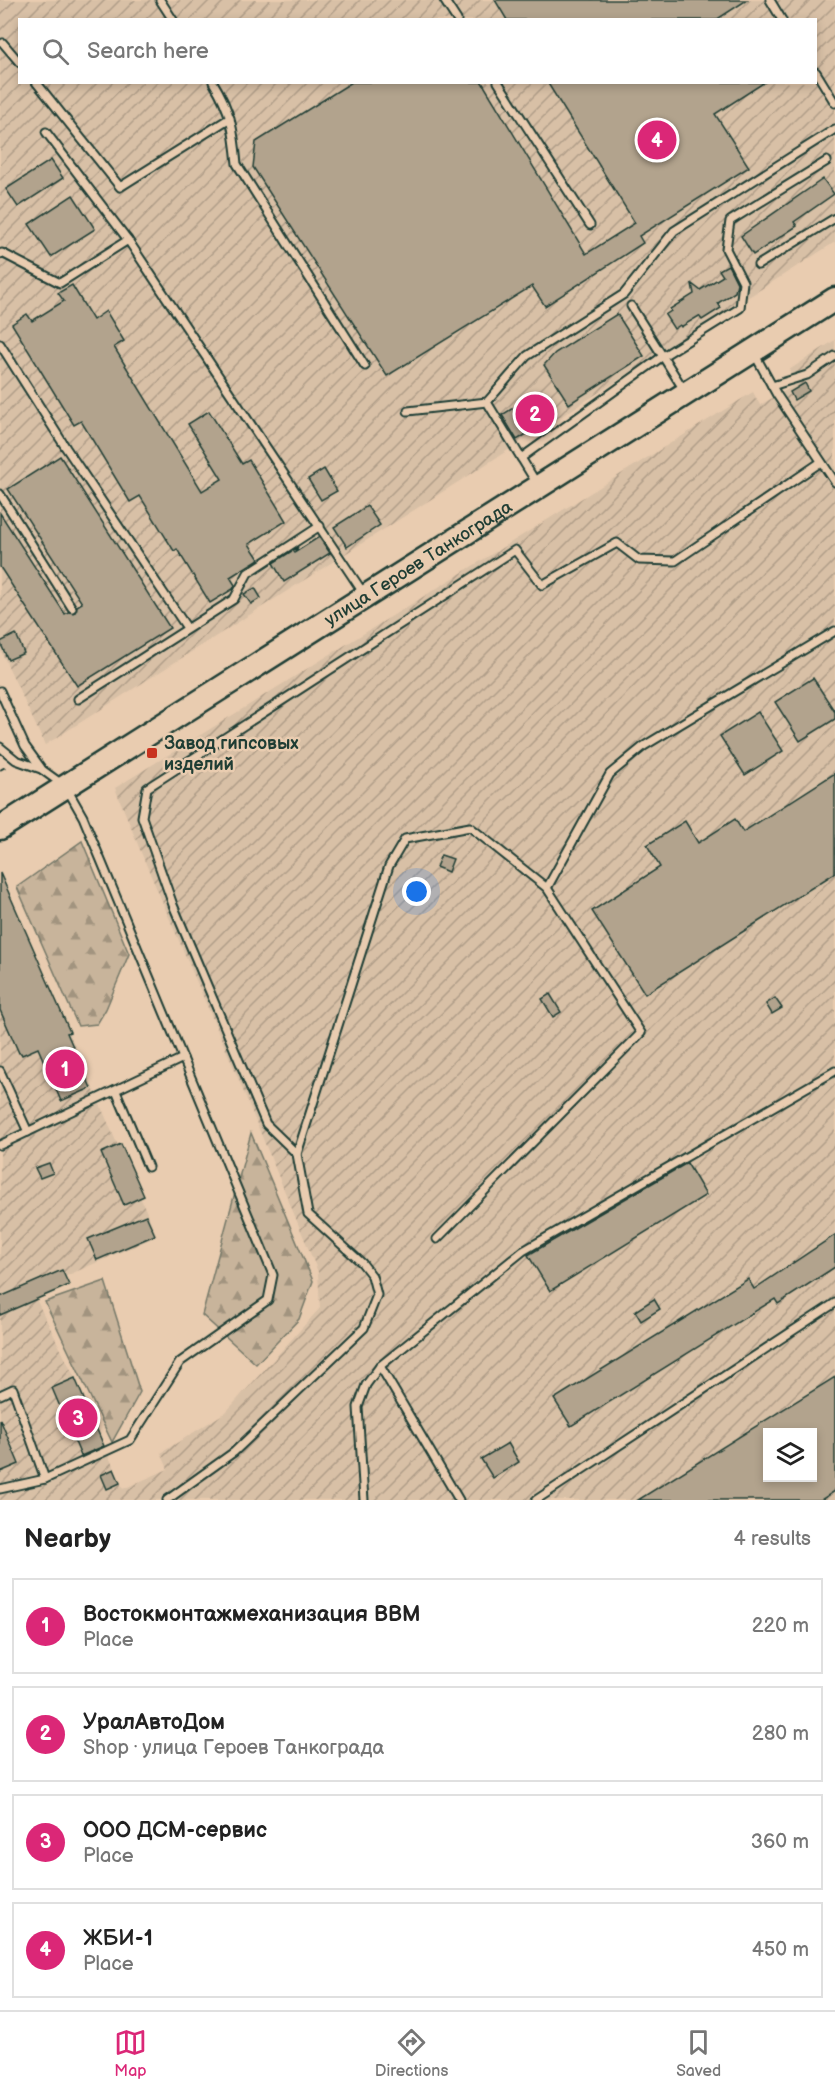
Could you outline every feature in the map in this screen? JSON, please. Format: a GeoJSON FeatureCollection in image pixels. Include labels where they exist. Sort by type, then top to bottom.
{"type":"FeatureCollection","features":[{"type":"Feature","properties":{"kind":"main road","name":"улица Героев Танкограда"},"geometry":{"type":"LineString","coordinates":[[0,828],[835,299]]}},
{"type":"Feature","properties":{"kind":"lane"},"geometry":{"type":"LineString","coordinates":[[160,0],[172,18]]}},
{"type":"Feature","properties":{"kind":"lane"},"geometry":{"type":"LineString","coordinates":[[444,0],[456,18]]}},
{"type":"Feature","properties":{"kind":"lane"},"geometry":{"type":"LineString","coordinates":[[770,0],[781,18]]}},
{"type":"Feature","properties":{"kind":"lane"},"geometry":{"type":"LineString","coordinates":[[3,43],[18,61]]}},
{"type":"Feature","properties":{"kind":"lane"},"geometry":{"type":"LineString","coordinates":[[817,74],[835,103]]}},
{"type":"Feature","properties":{"kind":"lane"},"geometry":{"type":"LineString","coordinates":[[38,84],[120,187],[230,118]]}},
{"type":"Feature","properties":{"kind":"lane"},"geometry":{"type":"LineString","coordinates":[[214,84],[223,98],[234,131],[237,164],[365,366]]}},
{"type":"Feature","properties":{"kind":"lane"},"geometry":{"type":"LineString","coordinates":[[499,84],[590,225]]}},
{"type":"Feature","properties":{"kind":"lane"},"geometry":{"type":"LineString","coordinates":[[408,411],[487,402],[527,356],[624,294],[674,231],[835,129]]}},
{"type":"Feature","properties":{"kind":"lane"},"geometry":{"type":"LineString","coordinates":[[46,132],[128,240],[365,597]]}},
{"type":"Feature","properties":{"kind":"lane"},"geometry":{"type":"LineString","coordinates":[[521,458],[663,356],[740,308],[743,282],[726,249],[730,221],[827,161]]}},
{"type":"Feature","properties":{"kind":"lane"},"geometry":{"type":"LineString","coordinates":[[758,265],[835,218]]}},
{"type":"Feature","properties":{"kind":"lane"},"geometry":{"type":"LineString","coordinates":[[0,254],[60,283],[128,240]]}},
{"type":"Feature","properties":{"kind":"lane"},"geometry":{"type":"LineString","coordinates":[[631,306],[686,392]]}},
{"type":"Feature","properties":{"kind":"lane"},"geometry":{"type":"LineString","coordinates":[[0,344],[66,448],[187,628]]}},
{"type":"Feature","properties":{"kind":"lane"},"geometry":{"type":"LineString","coordinates":[[752,350],[772,386],[835,482]]}},
{"type":"Feature","properties":{"kind":"lane"},"geometry":{"type":"LineString","coordinates":[[772,386],[807,375],[835,357]]}},
{"type":"Feature","properties":{"kind":"lane"},"geometry":{"type":"LineString","coordinates":[[487,402],[538,486]]}},
{"type":"Feature","properties":{"kind":"lane"},"geometry":{"type":"LineString","coordinates":[[297,1154],[266,1124],[173,906],[142,817],[147,788],[515,550],[542,585],[616,543],[639,560],[675,561],[821,462]]}},
{"type":"Feature","properties":{"kind":"lane"},"geometry":{"type":"LineString","coordinates":[[0,494],[72,608]]}},
{"type":"Feature","properties":{"kind":"lane"},"geometry":{"type":"LineString","coordinates":[[78,699],[234,598],[248,573],[320,526]]}},
{"type":"Feature","properties":{"kind":"lane"},"geometry":{"type":"LineString","coordinates":[[547,888],[610,774],[644,746],[835,631]]}},
{"type":"Feature","properties":{"kind":"lane"},"geometry":{"type":"LineString","coordinates":[[0,691],[25,746],[41,769]]}},
{"type":"Feature","properties":{"kind":"lane"},"geometry":{"type":"LineString","coordinates":[[0,747],[16,760],[41,769],[66,787],[83,817],[273,1275],[268,1300],[180,1362],[130,1440],[45,1479],[0,1489]]}},
{"type":"Feature","properties":{"kind":"lane"},"geometry":{"type":"LineString","coordinates":[[167,1500],[234,1452],[364,1328],[377,1295],[372,1276],[362,1263],[308,1214],[297,1154],[389,866],[405,839],[470,826],[547,888],[641,1033],[437,1239]]}},
{"type":"Feature","properties":{"kind":"lane"},"geometry":{"type":"LineString","coordinates":[[0,1145],[183,1058]]}},
{"type":"Feature","properties":{"kind":"lane"},"geometry":{"type":"LineString","coordinates":[[0,1071],[28,1132]]}},
{"type":"Feature","properties":{"kind":"lane"},"geometry":{"type":"LineString","coordinates":[[364,1500],[358,1407],[366,1385],[380,1366],[523,1251],[835,1071]]}},
{"type":"Feature","properties":{"kind":"lane"},"geometry":{"type":"LineString","coordinates":[[116,1091],[148,1167]]}},
{"type":"Feature","properties":{"kind":"lane"},"geometry":{"type":"LineString","coordinates":[[536,1500],[835,1303]]}},
{"type":"Feature","properties":{"kind":"lane"},"geometry":{"type":"LineString","coordinates":[[380,1366],[459,1500]]}},
{"type":"Feature","properties":{"kind":"lane"},"geometry":{"type":"LineString","coordinates":[[0,1395],[13,1389],[45,1479]]}},
{"type":"Feature","properties":{"kind":"shaded area"},"geometry":{"type":"Polygon","coordinates":[[[0,0],[835,0],[835,242],[45,745],[0,649],[0,0]]]}},
{"type":"Feature","properties":{"kind":"shaded area"},"geometry":{"type":"Polygon","coordinates":[[[835,340],[835,1500],[0,1500],[0,873],[157,1236],[32,1291],[75,1378],[123,1489],[168,1469],[161,1453],[226,1412],[320,1308],[318,1272],[115,788],[753,392],[760,405],[797,384],[789,370],[835,340]]]}},
{"type":"Feature","properties":{"kind":"green space"},"geometry":{"type":"Polygon","coordinates":[[[82,841],[129,954],[106,1009],[97,1024],[78,1026],[17,887],[82,841]]]}},
{"type":"Feature","properties":{"kind":"green space"},"geometry":{"type":"Polygon","coordinates":[[[251,1133],[313,1281],[299,1319],[256,1364],[202,1315],[251,1133]]]}},
{"type":"Feature","properties":{"kind":"green space"},"geometry":{"type":"Polygon","coordinates":[[[105,1281],[140,1392],[112,1442],[45,1302],[105,1281]]]}},
{"type":"Feature","properties":{"kind":"building"},"geometry":{"type":"Polygon","coordinates":[[[495,0],[747,0],[719,18],[506,18],[495,0]]]}},
{"type":"Feature","properties":{"kind":"building"},"geometry":{"type":"Polygon","coordinates":[[[349,84],[483,84],[586,254],[635,223],[548,84],[762,84],[715,114],[749,167],[639,236],[643,243],[545,306],[532,286],[387,376],[253,167],[256,142],[349,84]]]}},
{"type":"Feature","properties":{"kind":"building"},"geometry":{"type":"Polygon","coordinates":[[[51,160],[63,178],[18,207],[6,189],[51,160]]]}},
{"type":"Feature","properties":{"kind":"building"},"geometry":{"type":"Polygon","coordinates":[[[823,179],[834,194],[794,222],[797,226],[753,255],[741,236],[823,179]]]}},
{"type":"Feature","properties":{"kind":"building"},"geometry":{"type":"Polygon","coordinates":[[[73,195],[95,229],[51,257],[29,224],[73,195]]]}},
{"type":"Feature","properties":{"kind":"building"},"geometry":{"type":"Polygon","coordinates":[[[728,265],[737,283],[735,292],[718,303],[721,308],[702,320],[699,316],[674,329],[665,315],[671,311],[670,309],[694,294],[692,284],[700,290],[723,276],[719,270],[728,265]]]}},
{"type":"Feature","properties":{"kind":"building"},"geometry":{"type":"Polygon","coordinates":[[[72,285],[93,320],[106,311],[124,341],[114,347],[202,491],[222,479],[188,424],[209,411],[242,464],[249,460],[286,521],[249,544],[259,559],[230,577],[235,585],[233,589],[210,603],[177,549],[174,551],[140,496],[130,502],[81,421],[74,425],[12,324],[27,314],[32,321],[64,301],[58,293],[72,285]]]}},
{"type":"Feature","properties":{"kind":"building"},"geometry":{"type":"Polygon","coordinates":[[[617,314],[644,356],[569,404],[544,365],[555,353],[617,314]]]}},
{"type":"Feature","properties":{"kind":"building"},"geometry":{"type":"Polygon","coordinates":[[[805,383],[809,391],[794,400],[790,392],[805,383]]]}},
{"type":"Feature","properties":{"kind":"building"},"geometry":{"type":"Polygon","coordinates":[[[537,393],[553,418],[517,440],[502,415],[537,393]]]}},
{"type":"Feature","properties":{"kind":"building"},"geometry":{"type":"Polygon","coordinates":[[[60,456],[170,628],[77,686],[0,567],[0,513],[65,614],[75,612],[77,606],[82,603],[8,489],[60,456]]]}},
{"type":"Feature","properties":{"kind":"building"},"geometry":{"type":"Polygon","coordinates":[[[324,469],[337,491],[321,500],[308,479],[324,469]]]}},
{"type":"Feature","properties":{"kind":"building"},"geometry":{"type":"Polygon","coordinates":[[[367,506],[380,525],[347,547],[334,527],[367,506]]]}},
{"type":"Feature","properties":{"kind":"building"},"geometry":{"type":"Polygon","coordinates":[[[319,537],[330,553],[284,582],[273,563],[319,537]]]}},
{"type":"Feature","properties":{"kind":"building"},"geometry":{"type":"Polygon","coordinates":[[[255,588],[261,598],[251,604],[244,594],[255,588]]]}},
{"type":"Feature","properties":{"kind":"building"},"geometry":{"type":"Polygon","coordinates":[[[16,634],[24,653],[8,660],[0,642],[16,634]]]}},
{"type":"Feature","properties":{"kind":"building"},"geometry":{"type":"Polygon","coordinates":[[[813,678],[835,712],[835,719],[800,741],[775,702],[813,678]]]}},
{"type":"Feature","properties":{"kind":"building"},"geometry":{"type":"Polygon","coordinates":[[[758,712],[783,751],[745,775],[720,736],[758,712]]]}},
{"type":"Feature","properties":{"kind":"building"},"geometry":{"type":"Polygon","coordinates":[[[835,773],[835,873],[645,994],[592,911],[660,867],[647,845],[685,821],[698,843],[735,819],[743,832],[835,773]]]}},
{"type":"Feature","properties":{"kind":"building"},"geometry":{"type":"Polygon","coordinates":[[[441,855],[453,859],[448,872],[436,867],[441,855]]]}},
{"type":"Feature","properties":{"kind":"building"},"geometry":{"type":"Polygon","coordinates":[[[0,873],[70,1032],[67,1033],[91,1088],[61,1101],[38,1048],[22,1055],[19,1053],[0,1010],[0,873]]]}},
{"type":"Feature","properties":{"kind":"building"},"geometry":{"type":"Polygon","coordinates":[[[550,994],[561,1012],[553,1017],[542,999],[550,994]]]}},
{"type":"Feature","properties":{"kind":"building"},"geometry":{"type":"Polygon","coordinates":[[[775,998],[782,1008],[772,1014],[766,1004],[775,998]]]}},
{"type":"Feature","properties":{"kind":"building"},"geometry":{"type":"Polygon","coordinates":[[[121,1144],[144,1196],[124,1205],[101,1153],[121,1144]]]}},
{"type":"Feature","properties":{"kind":"building"},"geometry":{"type":"Polygon","coordinates":[[[49,1163],[53,1173],[40,1178],[35,1168],[49,1163]]]}},
{"type":"Feature","properties":{"kind":"building"},"geometry":{"type":"Polygon","coordinates":[[[687,1163],[706,1195],[550,1291],[528,1255],[687,1163]]]}},
{"type":"Feature","properties":{"kind":"building"},"geometry":{"type":"Polygon","coordinates":[[[146,1215],[155,1235],[97,1260],[88,1239],[146,1215]]]}},
{"type":"Feature","properties":{"kind":"building"},"geometry":{"type":"Polygon","coordinates":[[[835,1235],[835,1267],[778,1304],[775,1299],[571,1426],[554,1399],[748,1279],[754,1289],[835,1235]]]}},
{"type":"Feature","properties":{"kind":"building"},"geometry":{"type":"Polygon","coordinates":[[[62,1270],[69,1285],[0,1315],[0,1297],[62,1270]]]}},
{"type":"Feature","properties":{"kind":"building"},"geometry":{"type":"Polygon","coordinates":[[[654,1299],[660,1309],[641,1321],[635,1311],[654,1299]]]}},
{"type":"Feature","properties":{"kind":"building"},"geometry":{"type":"Polygon","coordinates":[[[835,1377],[835,1491],[821,1500],[638,1500],[835,1377]]]}},
{"type":"Feature","properties":{"kind":"building"},"geometry":{"type":"Polygon","coordinates":[[[75,1378],[104,1446],[81,1456],[52,1388],[75,1378]]]}},
{"type":"Feature","properties":{"kind":"building"},"geometry":{"type":"Polygon","coordinates":[[[0,1419],[19,1464],[0,1472],[0,1419]]]}},
{"type":"Feature","properties":{"kind":"building"},"geometry":{"type":"Polygon","coordinates":[[[508,1443],[519,1462],[493,1478],[481,1459],[508,1443]]]}},
{"type":"Feature","properties":{"kind":"building"},"geometry":{"type":"Polygon","coordinates":[[[114,1469],[120,1483],[107,1489],[101,1475],[114,1469]]]}},
{"type":"Feature","properties":{"kind":"place","name":"ЖБИ-1"},"geometry":{"type":"Point","coordinates":[657,140]}},
{"type":"Feature","properties":{"kind":"place","name":"УралАвтоДом"},"geometry":{"type":"Point","coordinates":[535,414]}},
{"type":"Feature","properties":{"kind":"place","name":"Завод гипсовых изделий"},"geometry":{"type":"Point","coordinates":[152,753]}},
{"type":"Feature","properties":{"kind":"place","name":"Востокмонтажмеханизация ВВМ"},"geometry":{"type":"Point","coordinates":[65,1069]}},
{"type":"Feature","properties":{"kind":"place","name":"ООО ДСМ-сервис"},"geometry":{"type":"Point","coordinates":[78,1418]}}]}
